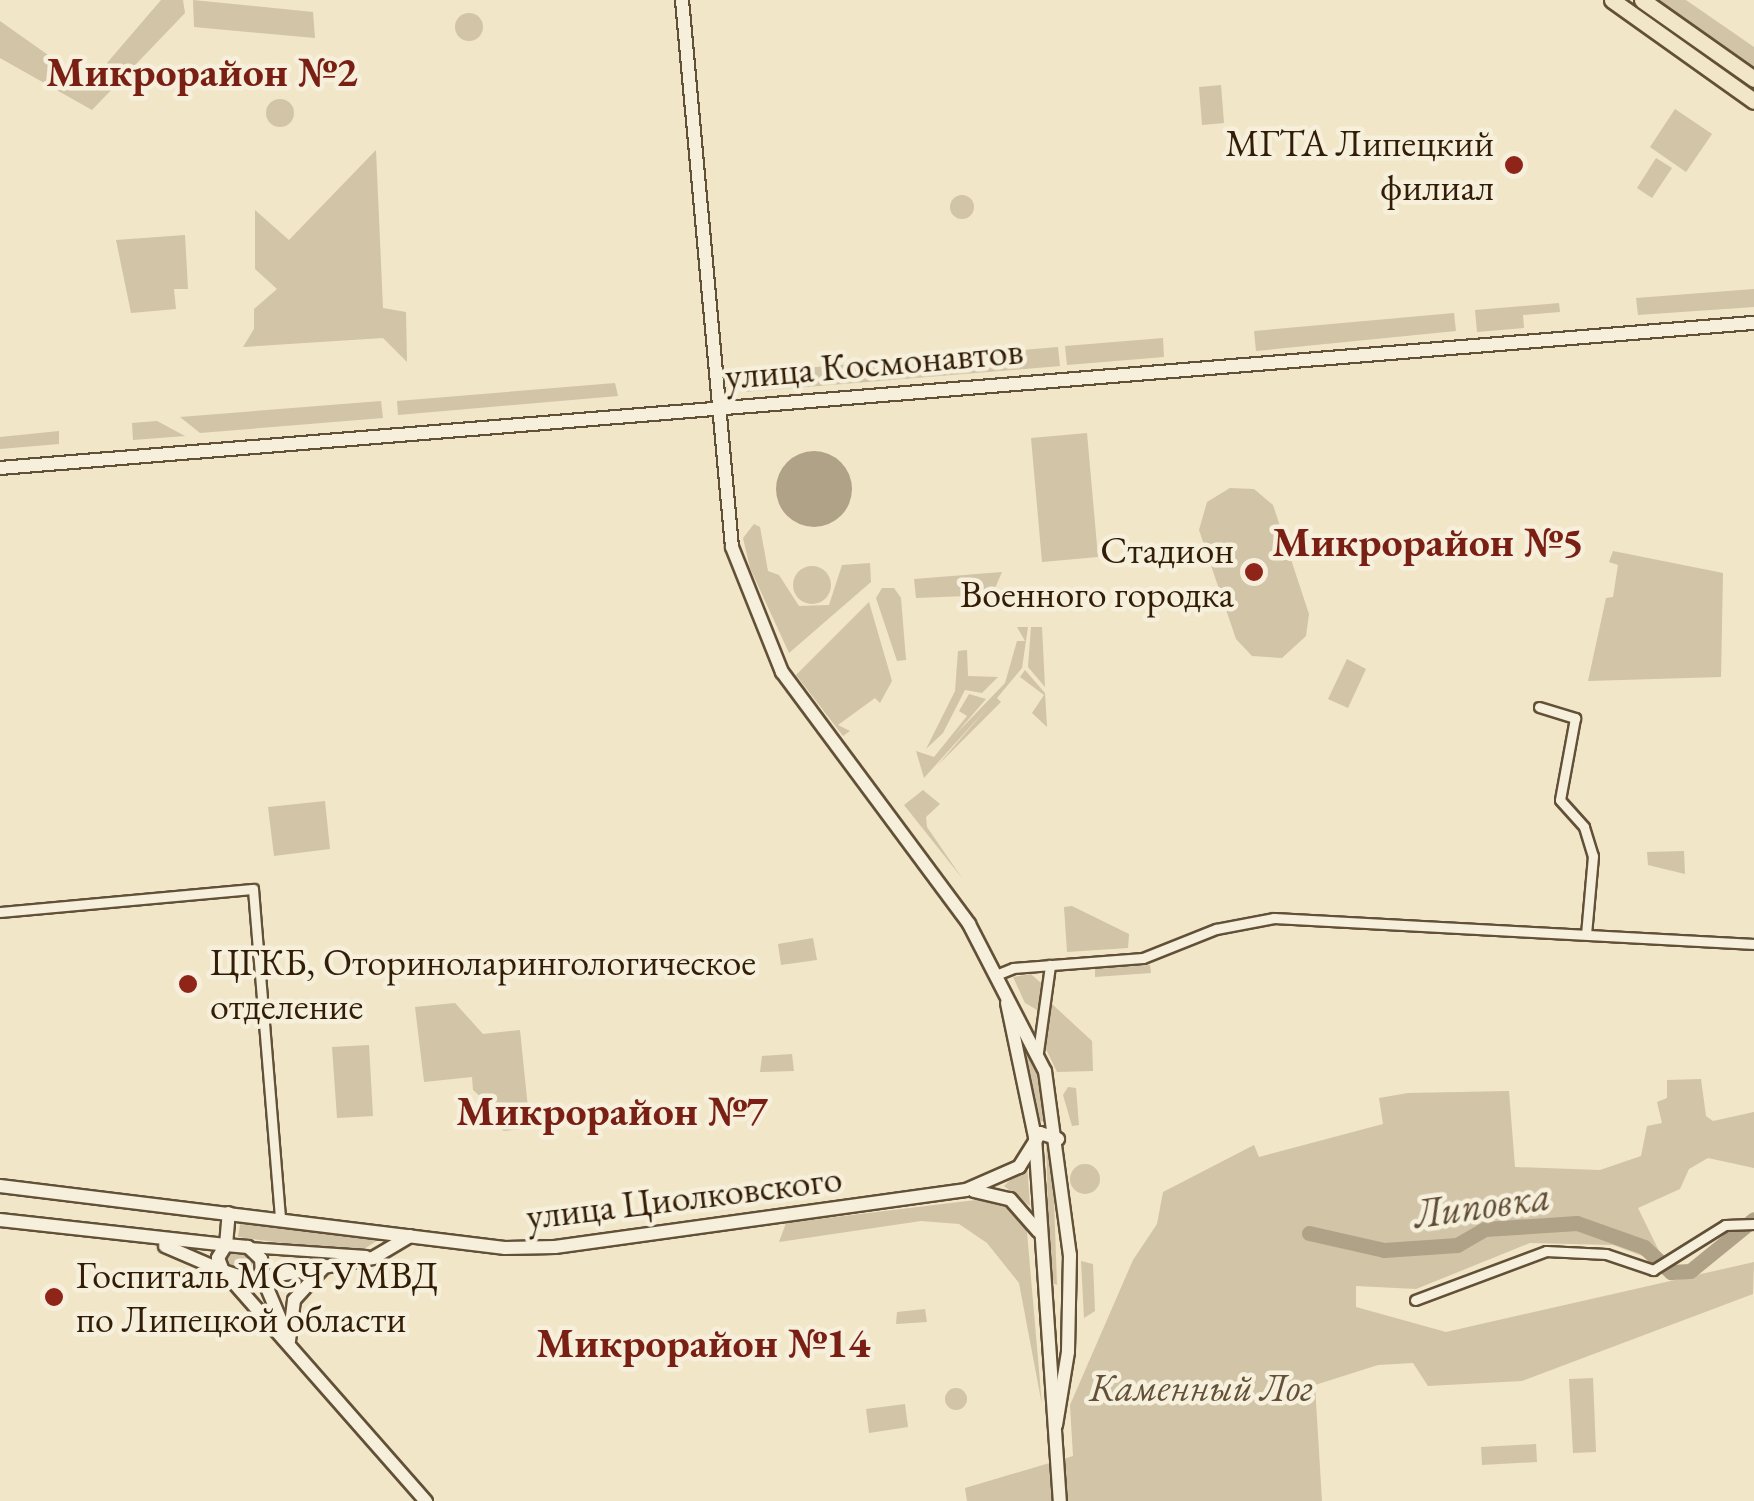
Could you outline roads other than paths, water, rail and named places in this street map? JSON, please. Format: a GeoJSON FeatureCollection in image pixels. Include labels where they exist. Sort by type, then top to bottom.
{"type":"FeatureCollection","features":[{"type":"Feature","properties":{"kind":"main road"},"geometry":{"type":"LineString","coordinates":[[682,0],[729,532],[768,646],[818,727],[958,908],[1038,1052],[1058,1139],[1070,1282],[1070,1322],[1056,1429]]}},
{"type":"Feature","properties":{"kind":"main road"},"geometry":{"type":"LineString","coordinates":[[1612,0],[1754,101]]}},
{"type":"Feature","properties":{"kind":"main road"},"geometry":{"type":"LineString","coordinates":[[1642,0],[1754,79]]}},
{"type":"Feature","properties":{"kind":"main road","name":"улица Космонавтов"},"geometry":{"type":"LineString","coordinates":[[0,468],[1754,323]]}},
{"type":"Feature","properties":{"kind":"main road"},"geometry":{"type":"LineString","coordinates":[[1007,1000],[1034,1138],[1060,1501]]}},
{"type":"Feature","properties":{"kind":"main road"},"geometry":{"type":"LineString","coordinates":[[966,1190],[1019,1167],[1034,1138],[1045,1132],[1058,1139]]}},
{"type":"Feature","properties":{"kind":"main road","name":"улица Циолковского"},"geometry":{"type":"LineString","coordinates":[[0,1186],[280,1217],[505,1248],[555,1247],[966,1190]]}},
{"type":"Feature","properties":{"kind":"main road"},"geometry":{"type":"LineString","coordinates":[[966,1190],[1010,1199],[1042,1238]]}},
{"type":"Feature","properties":{"kind":"main road"},"geometry":{"type":"LineString","coordinates":[[225,1274],[218,1258],[226,1245],[228,1213]]}},
{"type":"Feature","properties":{"kind":"main road"},"geometry":{"type":"LineString","coordinates":[[0,1220],[248,1247],[262,1259],[262,1276],[290,1341]]}},
{"type":"Feature","properties":{"kind":"main road"},"geometry":{"type":"LineString","coordinates":[[119,1235],[184,1250],[225,1274],[290,1341],[426,1501]]}},
{"type":"Feature","properties":{"kind":"main road"},"geometry":{"type":"LineString","coordinates":[[225,1274],[262,1276],[379,1256],[410,1236]]}},
{"type":"Feature","properties":{"kind":"main road"},"geometry":{"type":"LineString","coordinates":[[290,1341],[294,1300],[327,1264]]}},
{"type":"Feature","properties":{"kind":"main road"},"geometry":{"type":"LineString","coordinates":[[1046,1295],[1061,1292],[1070,1282]]}},
{"type":"Feature","properties":{"kind":"main road"},"geometry":{"type":"LineString","coordinates":[[1046,1295],[1070,1322]]}},
{"type":"Feature","properties":{"kind":"street"},"geometry":{"type":"LineString","coordinates":[[1539,707],[1575,718],[1560,800],[1584,827],[1593,856],[1586,934]]}},
{"type":"Feature","properties":{"kind":"street"},"geometry":{"type":"LineString","coordinates":[[0,912],[253,889],[280,1217]]}},
{"type":"Feature","properties":{"kind":"street"},"geometry":{"type":"LineString","coordinates":[[996,975],[1031,967],[1143,958],[1216,929],[1274,918],[1754,944]]}},
{"type":"Feature","properties":{"kind":"street"},"geometry":{"type":"LineString","coordinates":[[1038,1052],[1050,965]]}},
{"type":"Feature","properties":{"kind":"street"},"geometry":{"type":"LineString","coordinates":[[1031,967],[1049,981]]}},
{"type":"Feature","properties":{"kind":"street"},"geometry":{"type":"LineString","coordinates":[[1415,1300],[1546,1251],[1606,1254],[1653,1270],[1670,1265],[1725,1225],[1754,1224]]}},
{"type":"Feature","properties":{"kind":"street"},"geometry":{"type":"LineString","coordinates":[[248,1247],[379,1256]]}},
{"type":"Feature","properties":{"kind":"waterway","name":"Липовка"},"geometry":{"type":"LineString","coordinates":[[1309,1233],[1384,1250],[1457,1245],[1485,1229],[1577,1223],[1644,1247],[1671,1272],[1690,1271],[1754,1219]]}},
{"type":"Feature","properties":{"kind":"place","name":"МГТА Липецкий филиал"},"geometry":{"type":"Point","coordinates":[1514,165]}},
{"type":"Feature","properties":{"kind":"place","name":"Стадион Военного городка"},"geometry":{"type":"Point","coordinates":[1254,572]}},
{"type":"Feature","properties":{"kind":"place","name":"ЦГКБ, Оториноларингологическое отделение"},"geometry":{"type":"Point","coordinates":[188,984]}},
{"type":"Feature","properties":{"kind":"place","name":"Госпиталь МСЧ УМВД по Липецкой области"},"geometry":{"type":"Point","coordinates":[54,1297]}},
{"type":"Feature","properties":{"kind":"district","name":"Микрорайон №2"},"geometry":{"type":"Point","coordinates":[202,72]}},
{"type":"Feature","properties":{"kind":"district","name":"Микрорайон №5"},"geometry":{"type":"Point","coordinates":[1428,542]}},
{"type":"Feature","properties":{"kind":"district","name":"Микрорайон №7"},"geometry":{"type":"Point","coordinates":[612,1111]}},
{"type":"Feature","properties":{"kind":"district","name":"Микрорайон №14"},"geometry":{"type":"Point","coordinates":[703,1343]}},
{"type":"Feature","properties":{"kind":"park label","name":"Каменный Лог"},"geometry":{"type":"Point","coordinates":[1201,1387]}}]}
